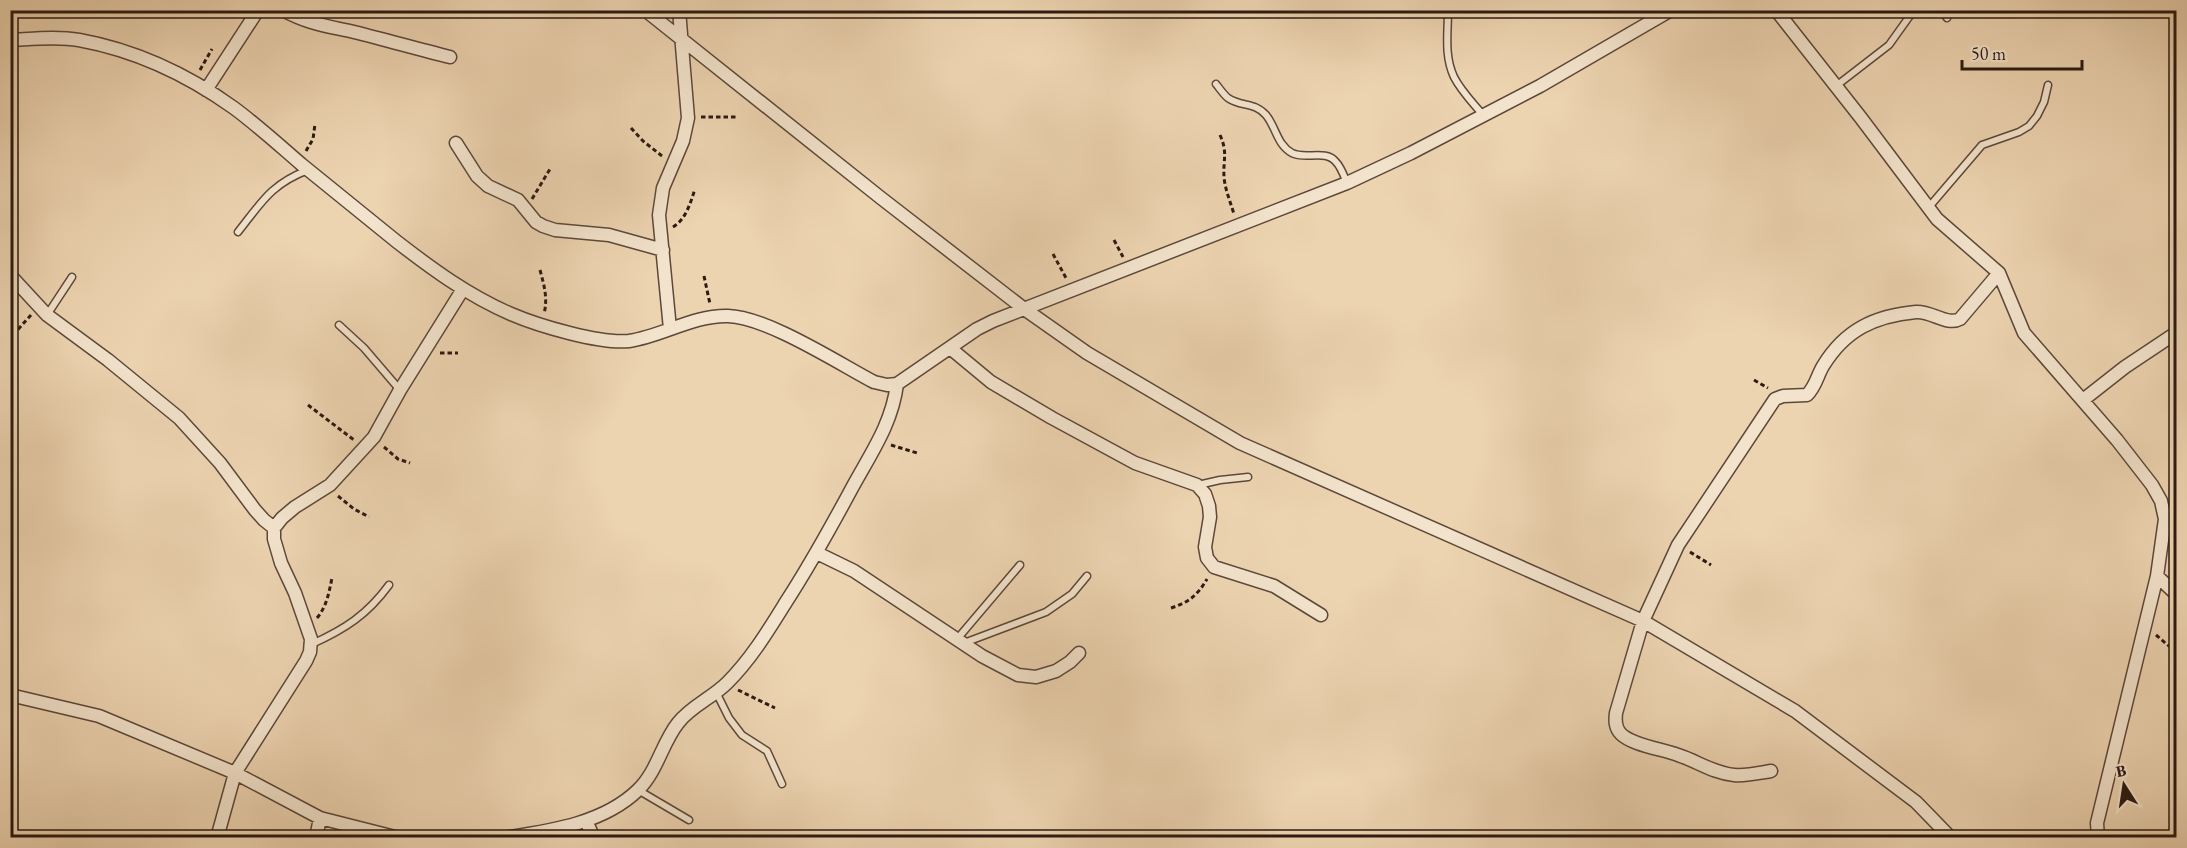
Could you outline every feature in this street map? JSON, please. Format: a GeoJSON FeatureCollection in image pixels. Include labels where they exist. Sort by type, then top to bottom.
{"type":"FeatureCollection","features":[{"type":"Feature","properties":{"kind":"street"},"geometry":{"type":"LineString","coordinates":[[206,90],[258,10]]}},
{"type":"Feature","properties":{"kind":"street"},"geometry":{"type":"LineString","coordinates":[[283,10],[302,21],[450,57]]}},
{"type":"Feature","properties":{"kind":"street"},"geometry":{"type":"LineString","coordinates":[[645,10],[881,198],[1023,308],[1087,353],[1240,443],[1643,621],[1795,711],[1916,802],[1951,837]]}},
{"type":"Feature","properties":{"kind":"street"},"geometry":{"type":"LineString","coordinates":[[669,329],[659,215],[663,188],[683,141],[688,117],[679,25],[680,10]]}},
{"type":"Feature","properties":{"kind":"street"},"geometry":{"type":"LineString","coordinates":[[10,40],[75,39],[106,46],[147,60],[193,82],[234,108],[408,250],[463,289],[512,315],[605,340],[629,341],[713,317],[730,316],[753,321],[790,336],[874,382],[887,385],[897,384],[977,329],[1023,308],[1238,227],[1347,183],[1540,86],[1671,10]]}},
{"type":"Feature","properties":{"kind":"street"},"geometry":{"type":"LineString","coordinates":[[1776,10],[1937,219],[1999,273],[2024,333],[2083,400],[2152,485],[2171,518],[2097,823],[2098,837]]}},
{"type":"Feature","properties":{"kind":"street"},"geometry":{"type":"LineString","coordinates":[[456,143],[477,176],[488,186],[518,200],[527,208],[536,222],[549,228],[609,235],[663,250]]}},
{"type":"Feature","properties":{"kind":"street"},"geometry":{"type":"LineString","coordinates":[[1771,771],[1734,775],[1711,770],[1680,755],[1628,739],[1619,733],[1615,724],[1616,713],[1643,621],[1678,545],[1775,399],[1807,394],[1813,389],[1822,368],[1836,346],[1855,330],[1875,320],[1918,312],[1933,314],[1950,321],[1960,319],[1999,273]]}},
{"type":"Feature","properties":{"kind":"street"},"geometry":{"type":"LineString","coordinates":[[10,275],[16,279],[42,311],[108,360],[179,418],[220,463],[255,510],[274,528]]}},
{"type":"Feature","properties":{"kind":"street"},"geometry":{"type":"LineString","coordinates":[[217,837],[235,773],[306,661],[312,644],[309,629],[281,564],[274,539],[274,528],[295,507],[330,485],[374,437],[400,390],[463,289]]}},
{"type":"Feature","properties":{"kind":"street"},"geometry":{"type":"LineString","coordinates":[[2083,400],[2125,367],[2172,335]]}},
{"type":"Feature","properties":{"kind":"street"},"geometry":{"type":"LineString","coordinates":[[950,348],[991,382],[1052,418],[1135,463],[1197,485],[1205,494],[1209,506],[1210,517],[1204,547],[1207,558],[1214,567],[1274,586],[1321,615]]}},
{"type":"Feature","properties":{"kind":"street"},"geometry":{"type":"LineString","coordinates":[[503,837],[586,821],[605,812],[638,790],[648,777],[678,723],[699,703],[721,688],[760,644],[817,553],[891,417],[897,384]]}},
{"type":"Feature","properties":{"kind":"street"},"geometry":{"type":"LineString","coordinates":[[817,553],[854,571],[1018,675],[1036,677],[1056,671],[1079,653]]}},
{"type":"Feature","properties":{"kind":"street"},"geometry":{"type":"LineString","coordinates":[[2157,576],[2176,594]]}},
{"type":"Feature","properties":{"kind":"street"},"geometry":{"type":"LineString","coordinates":[[10,694],[99,716],[235,773],[320,818],[399,837]]}},
{"type":"Feature","properties":{"kind":"street"},"geometry":{"type":"LineString","coordinates":[[316,837],[320,818]]}},
{"type":"Feature","properties":{"kind":"street"},"geometry":{"type":"LineString","coordinates":[[586,821],[594,837]]}},
{"type":"Feature","properties":{"kind":"lane"},"geometry":{"type":"LineString","coordinates":[[1448,10],[1447,56],[1454,77],[1464,93],[1484,115]]}},
{"type":"Feature","properties":{"kind":"lane"},"geometry":{"type":"LineString","coordinates":[[1836,86],[1889,45],[1914,10]]}},
{"type":"Feature","properties":{"kind":"lane"},"geometry":{"type":"LineString","coordinates":[[1941,10],[1947,18]]}},
{"type":"Feature","properties":{"kind":"lane"},"geometry":{"type":"LineString","coordinates":[[1216,84],[1227,97],[1236,102],[1257,107],[1267,116],[1283,146],[1293,154],[1305,157],[1323,155],[1331,158],[1336,162],[1347,183]]}},
{"type":"Feature","properties":{"kind":"lane"},"geometry":{"type":"LineString","coordinates":[[1928,208],[1982,145],[2019,132],[2029,126],[2044,102],[2048,85]]}},
{"type":"Feature","properties":{"kind":"lane"},"geometry":{"type":"LineString","coordinates":[[238,232],[267,193],[291,176],[308,170]]}},
{"type":"Feature","properties":{"kind":"lane"},"geometry":{"type":"LineString","coordinates":[[42,311],[72,277]]}},
{"type":"Feature","properties":{"kind":"lane"},"geometry":{"type":"LineString","coordinates":[[339,325],[364,348],[382,372],[400,390]]}},
{"type":"Feature","properties":{"kind":"lane"},"geometry":{"type":"LineString","coordinates":[[2172,335],[2176,348]]}},
{"type":"Feature","properties":{"kind":"lane"},"geometry":{"type":"LineString","coordinates":[[1197,485],[1248,477]]}},
{"type":"Feature","properties":{"kind":"lane"},"geometry":{"type":"LineString","coordinates":[[962,641],[1020,565]]}},
{"type":"Feature","properties":{"kind":"lane"},"geometry":{"type":"LineString","coordinates":[[962,641],[1046,612],[1072,594],[1087,576]]}},
{"type":"Feature","properties":{"kind":"lane"},"geometry":{"type":"LineString","coordinates":[[312,644],[342,630],[363,615],[389,585]]}},
{"type":"Feature","properties":{"kind":"lane"},"geometry":{"type":"LineString","coordinates":[[721,688],[729,718],[742,735],[767,751],[782,784]]}},
{"type":"Feature","properties":{"kind":"lane"},"geometry":{"type":"LineString","coordinates":[[638,790],[689,820]]}},
{"type":"Feature","properties":{"kind":"path"},"geometry":{"type":"LineString","coordinates":[[193,82],[212,49]]}},
{"type":"Feature","properties":{"kind":"path"},"geometry":{"type":"LineString","coordinates":[[688,117],[737,117]]}},
{"type":"Feature","properties":{"kind":"path"},"geometry":{"type":"LineString","coordinates":[[295,158],[307,151],[313,139],[315,124]]}},
{"type":"Feature","properties":{"kind":"path"},"geometry":{"type":"LineString","coordinates":[[631,128],[643,141],[674,163]]}},
{"type":"Feature","properties":{"kind":"path"},"geometry":{"type":"LineString","coordinates":[[1220,135],[1225,147],[1226,189],[1238,227]]}},
{"type":"Feature","properties":{"kind":"path"},"geometry":{"type":"LineString","coordinates":[[527,208],[550,169]]}},
{"type":"Feature","properties":{"kind":"path"},"geometry":{"type":"LineString","coordinates":[[661,235],[678,224],[688,210],[695,189]]}},
{"type":"Feature","properties":{"kind":"path"},"geometry":{"type":"LineString","coordinates":[[1053,255],[1073,290]]}},
{"type":"Feature","properties":{"kind":"path"},"geometry":{"type":"LineString","coordinates":[[540,270],[546,305],[541,324]]}},
{"type":"Feature","properties":{"kind":"path"},"geometry":{"type":"LineString","coordinates":[[704,276],[713,317]]}},
{"type":"Feature","properties":{"kind":"path"},"geometry":{"type":"LineString","coordinates":[[13,335],[42,311]]}},
{"type":"Feature","properties":{"kind":"path"},"geometry":{"type":"LineString","coordinates":[[308,405],[365,448]]}},
{"type":"Feature","properties":{"kind":"path"},"geometry":{"type":"LineString","coordinates":[[374,437],[398,459],[410,462]]}},
{"type":"Feature","properties":{"kind":"path"},"geometry":{"type":"LineString","coordinates":[[878,441],[917,453]]}},
{"type":"Feature","properties":{"kind":"path"},"geometry":{"type":"LineString","coordinates":[[330,485],[340,499],[369,517]]}},
{"type":"Feature","properties":{"kind":"path"},"geometry":{"type":"LineString","coordinates":[[1678,545],[1711,565]]}},
{"type":"Feature","properties":{"kind":"path"},"geometry":{"type":"LineString","coordinates":[[1171,608],[1188,602],[1197,595],[1214,567]]}},
{"type":"Feature","properties":{"kind":"path"},"geometry":{"type":"LineString","coordinates":[[309,629],[323,611],[332,578]]}},
{"type":"Feature","properties":{"kind":"path"},"geometry":{"type":"LineString","coordinates":[[2145,627],[2176,652]]}},
{"type":"Feature","properties":{"kind":"path"},"geometry":{"type":"LineString","coordinates":[[721,688],[775,708]]}}]}
